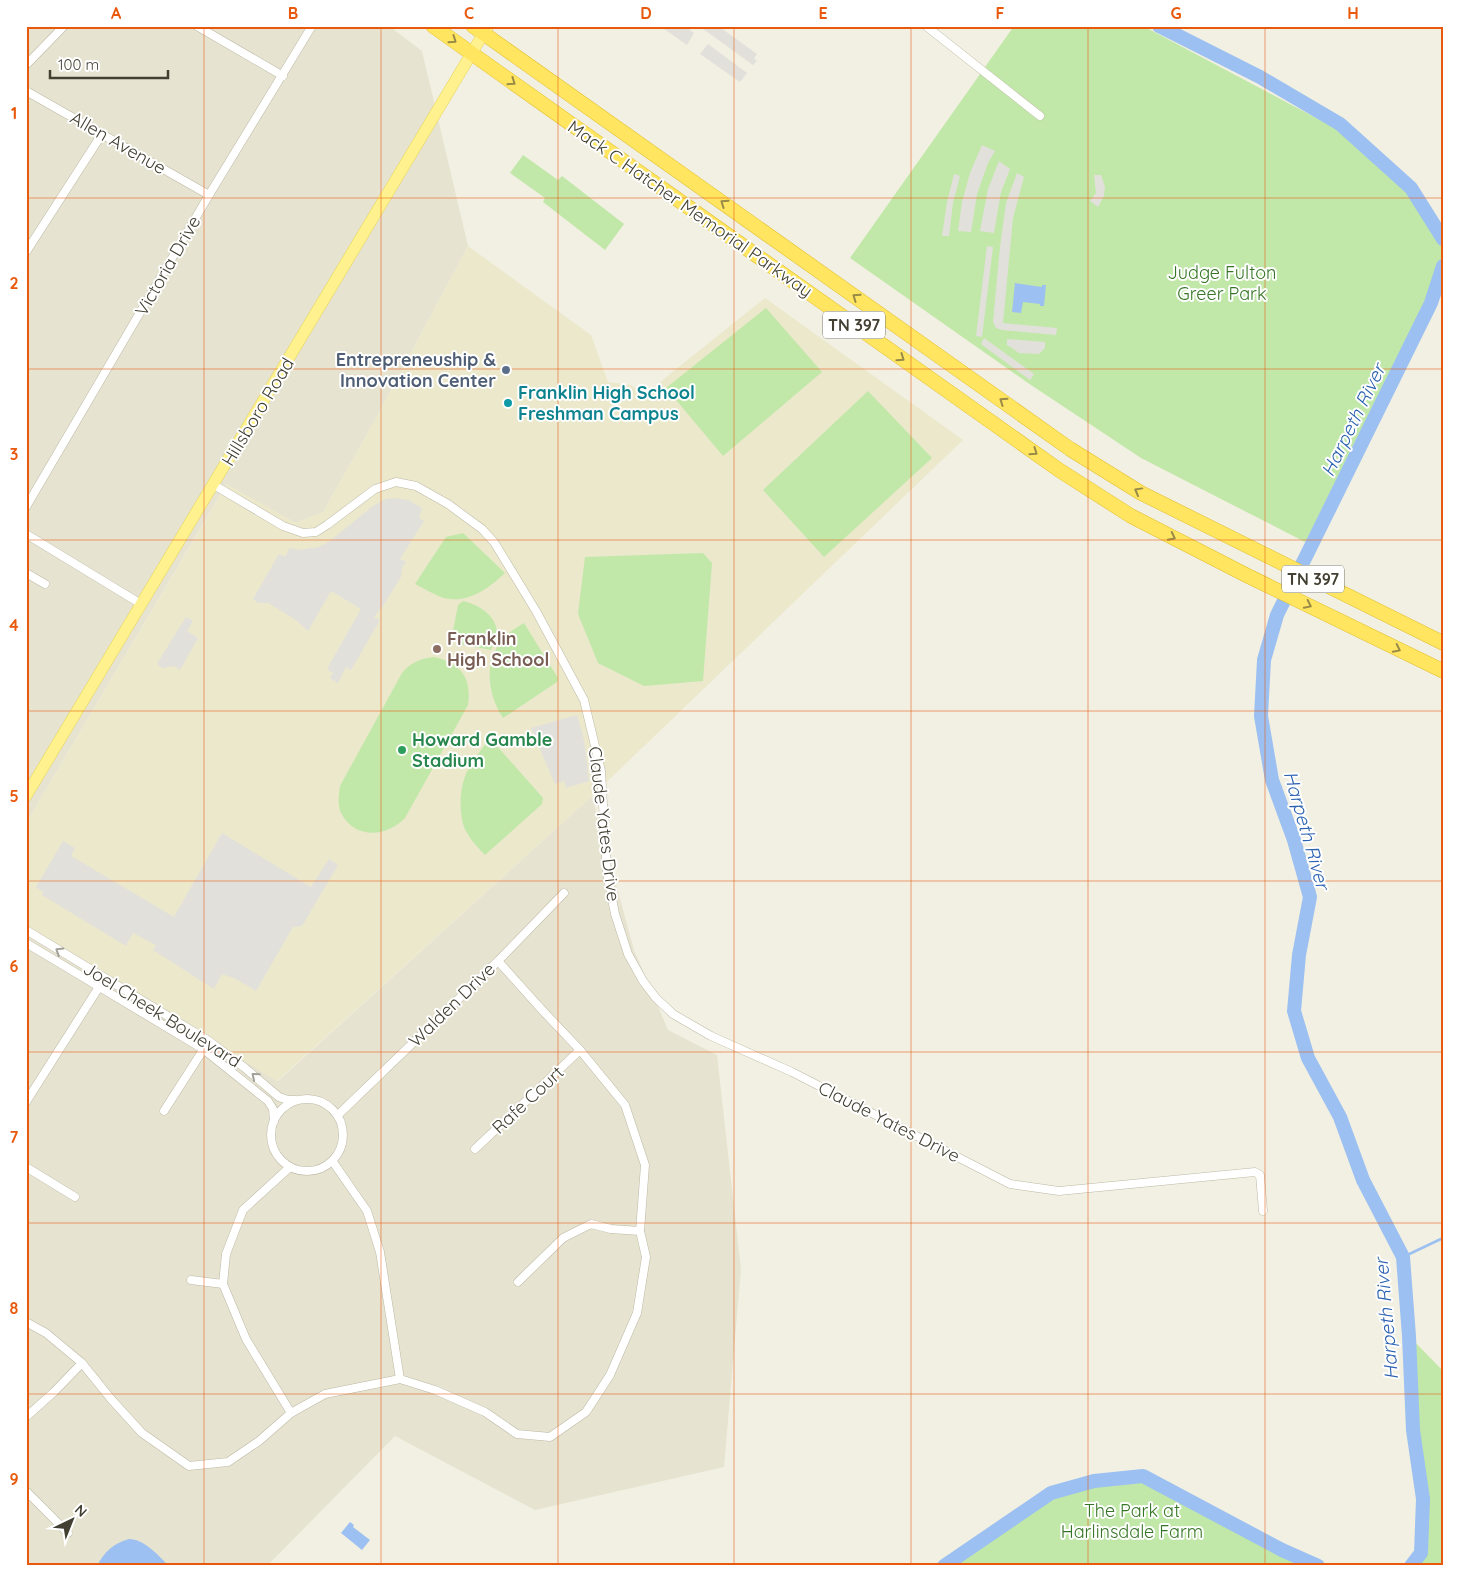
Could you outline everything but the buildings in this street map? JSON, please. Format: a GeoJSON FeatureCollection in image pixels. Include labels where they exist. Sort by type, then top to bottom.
{"type":"FeatureCollection","features":[{"type":"Feature","properties":{"kind":"highway","name":"Mack C Hatcher Memorial Parkway"},"geometry":{"type":"LineString","coordinates":[[433,26],[1059,470],[1131,516],[1248,576],[1443,671]]}},
{"type":"Feature","properties":{"kind":"highway","name":"Mack C Hatcher Memorial Parkway"},"geometry":{"type":"LineString","coordinates":[[482,29],[1070,449],[1140,493],[1443,643]]}},
{"type":"Feature","properties":{"kind":"main road","name":"Hillsboro Road"},"geometry":{"type":"LineString","coordinates":[[26,796],[472,54],[482,29]]}},
{"type":"Feature","properties":{"kind":"street"},"geometry":{"type":"LineString","coordinates":[[26,64],[64,26]]}},
{"type":"Feature","properties":{"kind":"street"},"geometry":{"type":"LineString","coordinates":[[197,26],[283,76]]}},
{"type":"Feature","properties":{"kind":"street","name":"Victoria Drive"},"geometry":{"type":"LineString","coordinates":[[26,508],[209,195],[312,26]]}},
{"type":"Feature","properties":{"kind":"street"},"geometry":{"type":"LineString","coordinates":[[926,26],[1040,116]]}},
{"type":"Feature","properties":{"kind":"street","name":"Allen Avenue"},"geometry":{"type":"LineString","coordinates":[[26,91],[209,195]]}},
{"type":"Feature","properties":{"kind":"street"},"geometry":{"type":"LineString","coordinates":[[26,252],[102,134]]}},
{"type":"Feature","properties":{"kind":"street","name":"Claude Yates Drive"},"geometry":{"type":"LineString","coordinates":[[214,485],[283,526],[303,533],[316,532],[375,489],[396,482],[416,486],[448,504],[482,529],[494,542],[540,618],[584,700],[601,771],[607,873],[615,914],[628,954],[643,981],[656,998],[673,1014],[711,1036],[792,1072],[1010,1184],[1059,1191],[1255,1172],[1260,1175],[1263,1211]]}},
{"type":"Feature","properties":{"kind":"street"},"geometry":{"type":"LineString","coordinates":[[26,534],[141,604]]}},
{"type":"Feature","properties":{"kind":"street"},"geometry":{"type":"LineString","coordinates":[[26,573],[45,584]]}},
{"type":"Feature","properties":{"kind":"street","name":"Walden Drive"},"geometry":{"type":"LineString","coordinates":[[338,1115],[498,961],[564,893]]}},
{"type":"Feature","properties":{"kind":"street","name":"Joel Cheek Boulevard"},"geometry":{"type":"LineString","coordinates":[[26,930],[209,1041],[238,1062],[279,1097],[295,1100]]}},
{"type":"Feature","properties":{"kind":"street","name":"Joel Cheek Boulevard"},"geometry":{"type":"LineString","coordinates":[[26,943],[203,1049],[268,1101],[273,1109],[274,1121]]}},
{"type":"Feature","properties":{"kind":"street"},"geometry":{"type":"LineString","coordinates":[[26,1322],[46,1333],[82,1363],[142,1433],[190,1466],[228,1462],[259,1441],[291,1413],[325,1394],[400,1379],[435,1390],[485,1412],[517,1434],[550,1437],[586,1412],[610,1376],[637,1313],[646,1257],[640,1231],[645,1164],[624,1105],[580,1050],[498,961]]}},
{"type":"Feature","properties":{"kind":"street"},"geometry":{"type":"LineString","coordinates":[[26,1102],[99,987]]}},
{"type":"Feature","properties":{"kind":"street"},"geometry":{"type":"LineString","coordinates":[[164,1111],[209,1041]]}},
{"type":"Feature","properties":{"kind":"street","name":"Rafe Court"},"geometry":{"type":"LineString","coordinates":[[475,1149],[580,1050]]}},
{"type":"Feature","properties":{"kind":"street"},"geometry":{"type":"LineString","coordinates":[[308,1098],[322,1102],[333,1109],[338,1115],[343,1127],[344,1140],[341,1151],[326,1167],[314,1171],[301,1171],[281,1161],[275,1152],[271,1136],[274,1121],[283,1107],[295,1100],[308,1098]]}},
{"type":"Feature","properties":{"kind":"street"},"geometry":{"type":"LineString","coordinates":[[332,1162],[367,1211],[380,1252],[400,1379]]}},
{"type":"Feature","properties":{"kind":"street"},"geometry":{"type":"LineString","coordinates":[[26,1167],[75,1197]]}},
{"type":"Feature","properties":{"kind":"street"},"geometry":{"type":"LineString","coordinates":[[290,1167],[243,1210],[226,1254],[223,1284],[246,1339],[291,1413]]}},
{"type":"Feature","properties":{"kind":"street"},"geometry":{"type":"LineString","coordinates":[[518,1282],[563,1238],[591,1224],[611,1229],[640,1231]]}},
{"type":"Feature","properties":{"kind":"street"},"geometry":{"type":"LineString","coordinates":[[191,1280],[223,1284]]}},
{"type":"Feature","properties":{"kind":"street"},"geometry":{"type":"LineString","coordinates":[[26,1417],[82,1363]]}},
{"type":"Feature","properties":{"kind":"street"},"geometry":{"type":"LineString","coordinates":[[26,1491],[68,1533]]}},
{"type":"Feature","properties":{"kind":"shaded area"},"geometry":{"type":"Polygon","coordinates":[[[26,26],[389,26],[422,51],[468,246],[374,422],[323,512],[296,523],[226,485],[26,823],[26,26]]]}},
{"type":"Feature","properties":{"kind":"shaded area"},"geometry":{"type":"Polygon","coordinates":[[[660,26],[685,26],[694,33],[687,45],[660,26]]]}},
{"type":"Feature","properties":{"kind":"shaded area"},"geometry":{"type":"Polygon","coordinates":[[[699,26],[718,26],[757,54],[754,58],[757,61],[753,65],[699,26]]]}},
{"type":"Feature","properties":{"kind":"shaded area"},"geometry":{"type":"Polygon","coordinates":[[[708,44],[747,73],[740,82],[700,54],[708,44]]]}},
{"type":"Feature","properties":{"kind":"shaded area"},"geometry":{"type":"Polygon","coordinates":[[[982,145],[995,151],[988,163],[977,194],[971,232],[958,231],[962,202],[970,173],[982,145]]]}},
{"type":"Feature","properties":{"kind":"shaded area"},"geometry":{"type":"Polygon","coordinates":[[[999,161],[1010,169],[1001,192],[994,233],[980,231],[988,189],[999,161]]]}},
{"type":"Feature","properties":{"kind":"shaded area"},"geometry":{"type":"Polygon","coordinates":[[[1017,173],[1024,177],[1013,218],[1003,323],[1057,328],[1056,335],[1002,330],[996,328],[993,322],[1006,203],[1017,173]]]}},
{"type":"Feature","properties":{"kind":"shaded area"},"geometry":{"type":"Polygon","coordinates":[[[954,174],[960,176],[953,203],[949,236],[942,236],[947,202],[954,174]]]}},
{"type":"Feature","properties":{"kind":"shaded area"},"geometry":{"type":"Polygon","coordinates":[[[1094,175],[1101,175],[1105,187],[1104,196],[1098,207],[1090,201],[1096,193],[1094,175]]]}},
{"type":"Feature","properties":{"kind":"shaded area","name":"Franklin High School"},"geometry":{"type":"Polygon","coordinates":[[[468,246],[591,335],[608,382],[630,385],[649,394],[665,378],[765,298],[963,440],[592,796],[277,1081],[26,927],[26,823],[227,484],[296,523],[323,512],[374,422],[468,246]]]}},
{"type":"Feature","properties":{"kind":"shaded area"},"geometry":{"type":"Polygon","coordinates":[[[987,246],[993,247],[982,337],[976,336],[987,246]]]}},
{"type":"Feature","properties":{"kind":"shaded area"},"geometry":{"type":"Polygon","coordinates":[[[984,338],[1034,374],[1030,380],[981,344],[984,338]]]}},
{"type":"Feature","properties":{"kind":"shaded area"},"geometry":{"type":"Polygon","coordinates":[[[1007,339],[1045,342],[1045,348],[1039,354],[1019,353],[1007,345],[1007,339]]]}},
{"type":"Feature","properties":{"kind":"shaded area"},"geometry":{"type":"Polygon","coordinates":[[[386,499],[408,500],[422,508],[419,518],[424,521],[400,559],[406,562],[402,567],[401,577],[374,617],[380,620],[351,670],[346,667],[338,683],[330,678],[333,673],[327,669],[361,609],[331,591],[308,631],[296,620],[268,603],[258,603],[253,599],[279,554],[285,557],[290,548],[300,550],[319,547],[330,541],[373,506],[386,499]]]}},
{"type":"Feature","properties":{"kind":"shaded area"},"geometry":{"type":"Polygon","coordinates":[[[186,617],[193,621],[187,631],[198,638],[180,670],[174,666],[163,668],[157,664],[186,617]]]}},
{"type":"Feature","properties":{"kind":"shaded area"},"geometry":{"type":"Polygon","coordinates":[[[577,715],[584,740],[589,781],[566,788],[564,781],[555,784],[531,728],[577,715]]]}},
{"type":"Feature","properties":{"kind":"shaded area"},"geometry":{"type":"Polygon","coordinates":[[[592,796],[634,950],[668,1030],[717,1055],[741,1269],[724,1467],[535,1510],[395,1436],[267,1566],[26,1566],[26,927],[278,1081],[592,796]]]}},
{"type":"Feature","properties":{"kind":"shaded area"},"geometry":{"type":"Polygon","coordinates":[[[222,833],[311,887],[329,859],[338,865],[302,926],[293,927],[256,991],[236,979],[222,974],[214,989],[153,950],[156,945],[133,933],[126,946],[42,895],[43,892],[36,887],[63,841],[75,848],[71,856],[174,917],[222,833]]]}},
{"type":"Feature","properties":{"kind":"green space","name":"Judge Fulton Greer Park"},"geometry":{"type":"Polygon","coordinates":[[[1014,26],[1143,26],[1337,129],[1424,208],[1443,239],[1443,266],[1431,303],[1374,420],[1305,542],[1141,458],[1028,383],[850,258],[1014,26]]]}},
{"type":"Feature","properties":{"kind":"green space"},"geometry":{"type":"Polygon","coordinates":[[[523,155],[558,180],[562,176],[624,224],[605,250],[543,202],[545,198],[510,173],[523,155]]]}},
{"type":"Feature","properties":{"kind":"green space"},"geometry":{"type":"Polygon","coordinates":[[[766,308],[822,372],[723,456],[666,388],[766,308]]]}},
{"type":"Feature","properties":{"kind":"green space"},"geometry":{"type":"Polygon","coordinates":[[[868,391],[932,458],[824,557],[763,490],[868,391]]]}},
{"type":"Feature","properties":{"kind":"green space"},"geometry":{"type":"Polygon","coordinates":[[[463,533],[505,573],[485,589],[470,597],[461,599],[444,598],[415,584],[446,537],[463,533]]]}},
{"type":"Feature","properties":{"kind":"green space"},"geometry":{"type":"Polygon","coordinates":[[[703,553],[712,563],[703,681],[644,686],[598,663],[578,614],[585,557],[703,553]]]}},
{"type":"Feature","properties":{"kind":"green space"},"geometry":{"type":"Polygon","coordinates":[[[463,601],[475,605],[486,612],[494,622],[497,637],[491,650],[460,644],[452,636],[458,605],[463,601]]]}},
{"type":"Feature","properties":{"kind":"green space"},"geometry":{"type":"Polygon","coordinates":[[[524,623],[558,678],[557,682],[503,718],[491,689],[490,669],[492,659],[504,637],[524,623]]]}},
{"type":"Feature","properties":{"kind":"green space","name":"Howard Gamble Stadium"},"geometry":{"type":"Polygon","coordinates":[[[434,657],[451,663],[463,673],[468,687],[468,705],[405,818],[398,824],[381,832],[372,833],[354,828],[347,822],[339,807],[340,786],[402,673],[416,662],[434,657]]]}},
{"type":"Feature","properties":{"kind":"green space"},"geometry":{"type":"Polygon","coordinates":[[[490,738],[543,798],[542,804],[485,855],[472,841],[464,828],[461,798],[462,785],[466,774],[490,738]]]}},
{"type":"Feature","properties":{"kind":"green space"},"geometry":{"type":"Polygon","coordinates":[[[1409,1336],[1443,1371],[1443,1566],[1411,1566],[1421,1553],[1423,1499],[1413,1430],[1409,1336]]]}},
{"type":"Feature","properties":{"kind":"green space","name":"The Park at Harlinsdale Farm"},"geometry":{"type":"Polygon","coordinates":[[[1143,1476],[1282,1550],[1318,1566],[944,1566],[1051,1493],[1094,1481],[1143,1476]]]}},
{"type":"Feature","properties":{"kind":"water"},"geometry":{"type":"Polygon","coordinates":[[[1015,283],[1042,287],[1042,285],[1046,285],[1044,306],[1023,302],[1021,313],[1012,312],[1015,283]]]}},
{"type":"Feature","properties":{"kind":"water"},"geometry":{"type":"Polygon","coordinates":[[[350,1522],[354,1525],[353,1527],[370,1540],[362,1550],[341,1533],[350,1522]]]}},
{"type":"Feature","properties":{"kind":"water"},"geometry":{"type":"Polygon","coordinates":[[[129,1539],[145,1545],[169,1566],[97,1566],[110,1549],[129,1539]]]}},
{"type":"Feature","properties":{"kind":"waterway","name":"Harpeth River"},"geometry":{"type":"LineString","coordinates":[[1159,26],[1260,77],[1340,124],[1411,188],[1443,239]]}},
{"type":"Feature","properties":{"kind":"waterway","name":"Harpeth River"},"geometry":{"type":"LineString","coordinates":[[1411,1566],[1421,1553],[1423,1499],[1413,1430],[1403,1257],[1363,1180],[1340,1117],[1308,1058],[1294,1011],[1299,955],[1310,897],[1294,840],[1272,780],[1261,716],[1264,660],[1277,615],[1431,303],[1443,266]]}},
{"type":"Feature","properties":{"kind":"waterway"},"geometry":{"type":"LineString","coordinates":[[1403,1257],[1443,1238]]}},
{"type":"Feature","properties":{"kind":"waterway","name":"Harpeth River"},"geometry":{"type":"LineString","coordinates":[[944,1566],[1051,1493],[1094,1481],[1143,1476],[1282,1550],[1318,1566]]}},
{"type":"Feature","properties":{"kind":"place","name":"Entrepreneuship & Innovation Center"},"geometry":{"type":"Point","coordinates":[506,370]}},
{"type":"Feature","properties":{"kind":"place","name":"Franklin High School Freshman Campus"},"geometry":{"type":"Point","coordinates":[508,403]}},
{"type":"Feature","properties":{"kind":"place","name":"Franklin High School"},"geometry":{"type":"Point","coordinates":[437,649]}},
{"type":"Feature","properties":{"kind":"place","name":"Howard Gamble Stadium"},"geometry":{"type":"Point","coordinates":[402,750]}}]}
